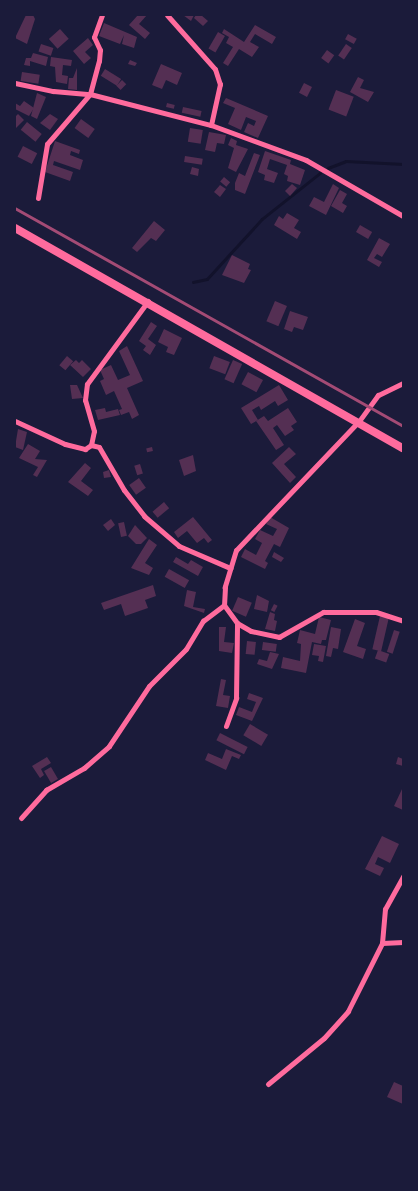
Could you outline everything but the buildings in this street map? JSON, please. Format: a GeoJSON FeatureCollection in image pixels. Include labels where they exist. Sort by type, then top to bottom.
{"type":"FeatureCollection","features":[{"type":"Feature","properties":{"kind":"main road"},"geometry":{"type":"LineString","coordinates":[[15,228],[148,301],[403,448]]}},
{"type":"Feature","properties":{"kind":"street"},"geometry":{"type":"LineString","coordinates":[[38,198],[47,144],[90,94],[99,61],[95,29],[102,15]]}},
{"type":"Feature","properties":{"kind":"street"},"geometry":{"type":"LineString","coordinates":[[167,15],[215,70],[220,84],[211,124]]}},
{"type":"Feature","properties":{"kind":"street"},"geometry":{"type":"LineString","coordinates":[[15,83],[53,91],[90,94],[211,124],[306,160],[403,216]]}},
{"type":"Feature","properties":{"kind":"street"},"geometry":{"type":"LineString","coordinates":[[92,445],[94,431],[85,400],[87,384],[148,301]]}},
{"type":"Feature","properties":{"kind":"street"},"geometry":{"type":"LineString","coordinates":[[21,818],[46,790],[84,768],[108,746],[149,686],[186,649],[202,621],[224,605],[230,568],[236,550],[359,421],[378,395],[403,383]]}},
{"type":"Feature","properties":{"kind":"street"},"geometry":{"type":"LineString","coordinates":[[15,421],[65,444],[85,449],[92,445],[99,447],[124,490],[151,522],[179,546],[230,568]]}},
{"type":"Feature","properties":{"kind":"street"},"geometry":{"type":"LineString","coordinates":[[224,605],[237,623],[251,631],[279,637],[323,612],[376,612],[403,621]]}},
{"type":"Feature","properties":{"kind":"street"},"geometry":{"type":"LineString","coordinates":[[226,726],[236,698],[237,623]]}},
{"type":"Feature","properties":{"kind":"street"},"geometry":{"type":"LineString","coordinates":[[268,1084],[324,1038],[348,1011],[382,944],[385,909],[403,876]]}},
{"type":"Feature","properties":{"kind":"street"},"geometry":{"type":"LineString","coordinates":[[382,944],[403,942]]}},
{"type":"Feature","properties":{"kind":"waterway"},"geometry":{"type":"LineString","coordinates":[[328,168],[346,161],[403,164]]}},
{"type":"Feature","properties":{"kind":"waterway"},"geometry":{"type":"LineString","coordinates":[[193,282],[207,279],[262,219],[320,173]]}},
{"type":"Feature","properties":{"kind":"railway"},"geometry":{"type":"LineString","coordinates":[[15,208],[403,426]]}}]}
